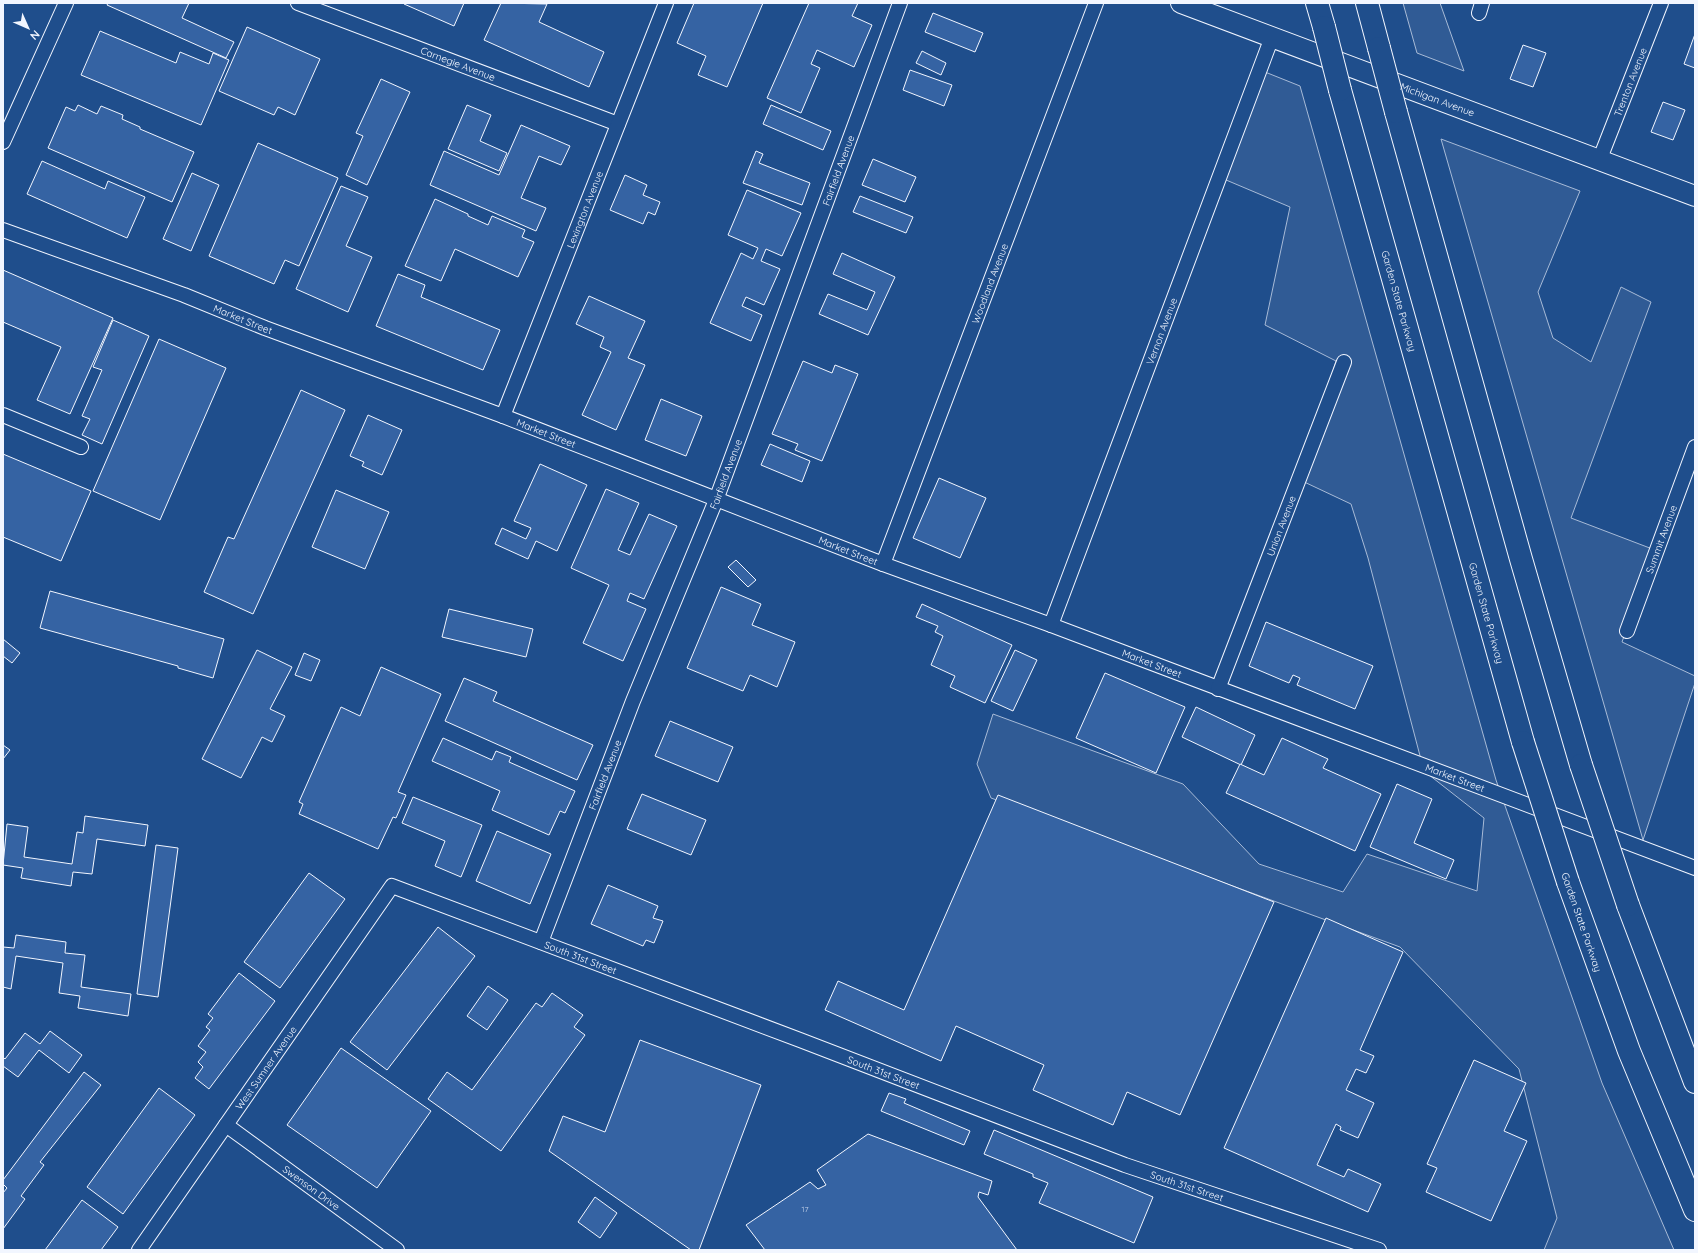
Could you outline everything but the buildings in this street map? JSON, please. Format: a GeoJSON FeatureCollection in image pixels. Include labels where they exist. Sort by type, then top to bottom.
{"type":"FeatureCollection","features":[{"type":"Feature","properties":{"kind":"highway","name":"Garden State Parkway"},"geometry":{"type":"LineString","coordinates":[[1317,3],[1340,90],[1523,742],[1594,958],[1629,1051],[1695,1210]]}},
{"type":"Feature","properties":{"kind":"highway"},"geometry":{"type":"LineString","coordinates":[[1367,3],[1519,551],[1581,765],[1628,905],[1694,1078]]}},
{"type":"Feature","properties":{"kind":"street"},"geometry":{"type":"LineString","coordinates":[[3,140],[66,3]]}},
{"type":"Feature","properties":{"kind":"street","name":"Carnegie Avenue"},"geometry":{"type":"LineString","coordinates":[[298,3],[618,124]]}},
{"type":"Feature","properties":{"kind":"street","name":"Lexington Avenue"},"geometry":{"type":"LineString","coordinates":[[503,416],[666,3]]}},
{"type":"Feature","properties":{"kind":"street","name":"Fairfield Avenue"},"geometry":{"type":"LineString","coordinates":[[541,942],[633,701],[716,500],[900,3]]}},
{"type":"Feature","properties":{"kind":"street","name":"Woodland Avenue"},"geometry":{"type":"LineString","coordinates":[[883,564],[1096,3]]}},
{"type":"Feature","properties":{"kind":"street","name":"Michigan Avenue"},"geometry":{"type":"LineString","coordinates":[[1181,3],[1695,196]]}},
{"type":"Feature","properties":{"kind":"street","name":"Trenton Avenue"},"geometry":{"type":"LineString","coordinates":[[1599,161],[1661,3]]}},
{"type":"Feature","properties":{"kind":"street","name":"Vernon Avenue"},"geometry":{"type":"LineString","coordinates":[[1051,625],[1272,38]]}},
{"type":"Feature","properties":{"kind":"street","name":"Market Street"},"geometry":{"type":"LineString","coordinates":[[3,230],[177,293],[265,328],[503,416],[883,564],[1051,625],[1695,868]]}},
{"type":"Feature","properties":{"kind":"street","name":"Union Avenue"},"geometry":{"type":"LineString","coordinates":[[1218,689],[1344,362]]}},
{"type":"Feature","properties":{"kind":"street"},"geometry":{"type":"LineString","coordinates":[[3,415],[81,447]]}},
{"type":"Feature","properties":{"kind":"street","name":"Summit Avenue"},"geometry":{"type":"LineString","coordinates":[[1627,631],[1695,447]]}},
{"type":"Feature","properties":{"kind":"street","name":"South 31st Street"},"geometry":{"type":"LineString","coordinates":[[392,886],[1125,1165],[1379,1250]]}},
{"type":"Feature","properties":{"kind":"street","name":"West Sumner Avenue"},"geometry":{"type":"LineString","coordinates":[[139,1250],[392,886]]}},
{"type":"Feature","properties":{"kind":"street","name":"Swenson Drive"},"geometry":{"type":"LineString","coordinates":[[226,1125],[397,1250]]}},
{"type":"Feature","properties":{"kind":"shaded area"},"geometry":{"type":"Polygon","coordinates":[[[1403,3],[1440,3],[1464,71],[1417,53],[1403,3]]]}},
{"type":"Feature","properties":{"kind":"shaded area"},"geometry":{"type":"Polygon","coordinates":[[[1255,68],[1300,86],[1496,780],[1602,1083],[1674,1250],[1544,1250],[1557,1218],[1519,1069],[1400,947],[991,798],[977,764],[993,714],[1183,784],[1259,864],[1343,892],[1367,854],[1477,891],[1484,818],[1424,771],[1368,558],[1351,504],[1300,480],[1336,361],[1265,325],[1290,207],[1219,177],[1255,68]]]}},
{"type":"Feature","properties":{"kind":"shaded area"},"geometry":{"type":"Polygon","coordinates":[[[1441,139],[1580,191],[1538,292],[1553,338],[1591,362],[1621,287],[1651,302],[1571,518],[1655,550],[1622,642],[1695,676],[1695,683],[1643,840],[1441,139]]]}}]}
